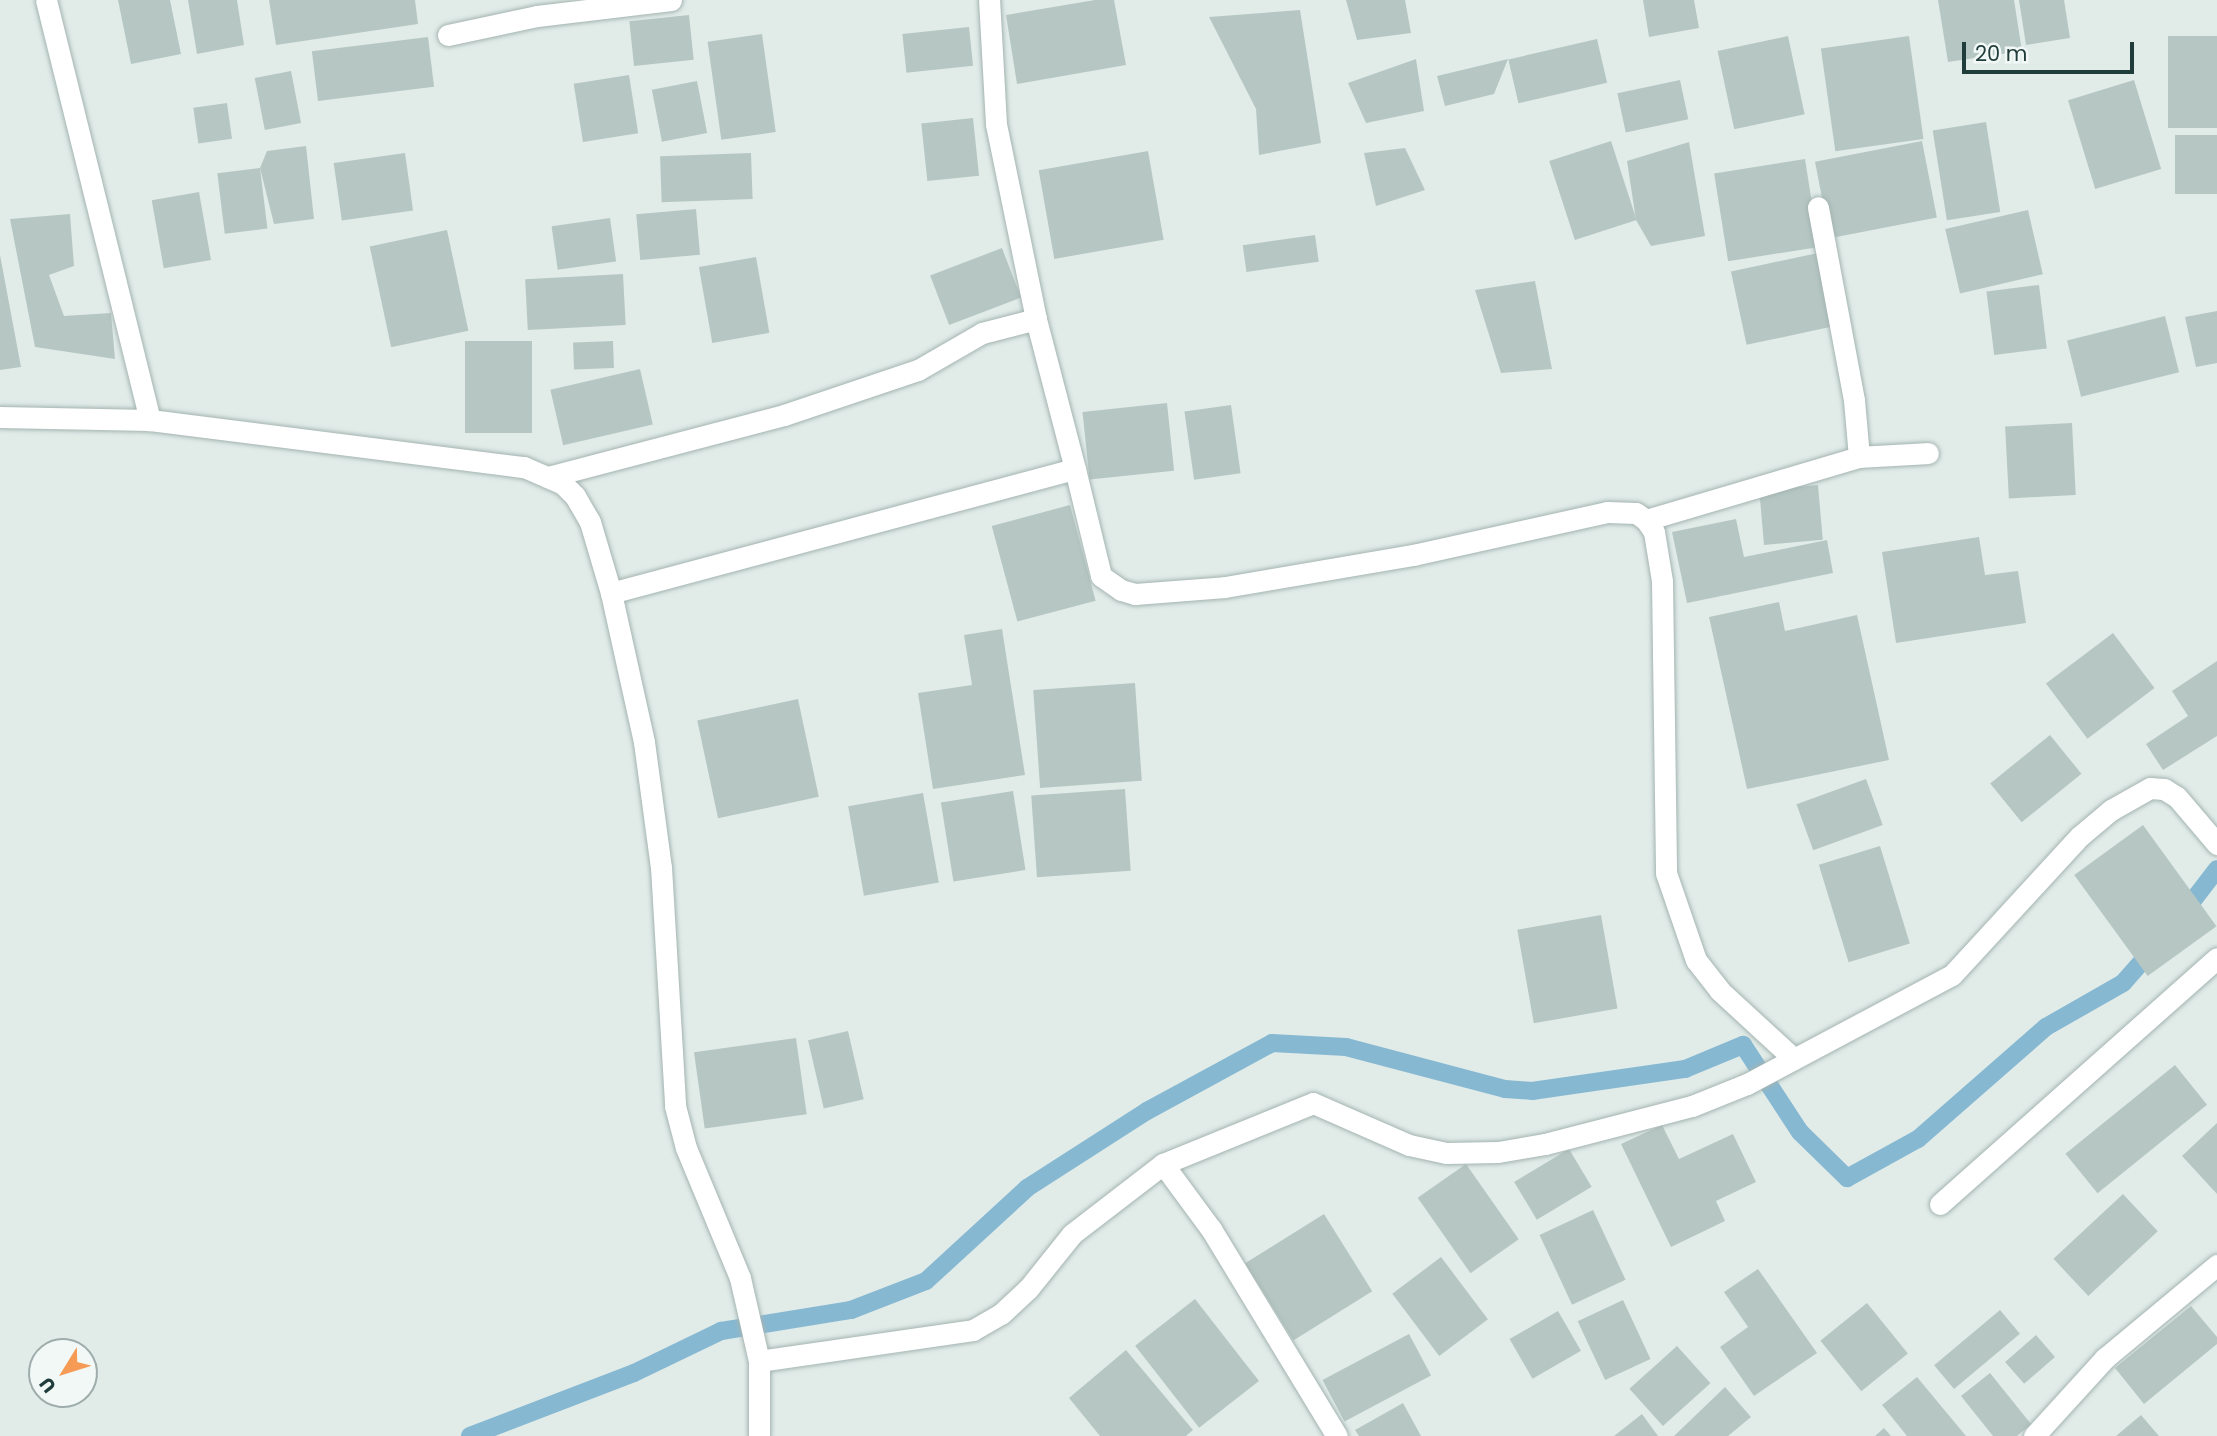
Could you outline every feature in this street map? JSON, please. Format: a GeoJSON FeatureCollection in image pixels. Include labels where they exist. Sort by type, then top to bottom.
{"type":"FeatureCollection","features":[{"type":"Feature","properties":{"kind":"street"},"geometry":{"type":"LineString","coordinates":[[46,0],[150,420]]}},
{"type":"Feature","properties":{"kind":"street"},"geometry":{"type":"LineString","coordinates":[[448,35],[537,16],[671,0]]}},
{"type":"Feature","properties":{"kind":"street"},"geometry":{"type":"LineString","coordinates":[[989,0],[996,124],[1036,319],[1101,576],[1121,590],[1135,594],[1279,578],[1607,512],[1636,513],[1646,520],[1654,532],[1662,581],[1665,873],[1696,960],[1720,991],[1794,1059]]}},
{"type":"Feature","properties":{"kind":"street"},"geometry":{"type":"LineString","coordinates":[[1818,207],[1854,400],[1859,457]]}},
{"type":"Feature","properties":{"kind":"street"},"geometry":{"type":"LineString","coordinates":[[548,477],[784,415],[918,370],[982,333],[1036,319]]}},
{"type":"Feature","properties":{"kind":"street"},"geometry":{"type":"LineString","coordinates":[[0,417],[150,420],[524,467],[548,477],[575,496],[590,522],[611,593],[644,742],[662,867],[675,1106],[686,1148],[740,1278],[760,1361],[759,1436]]}},
{"type":"Feature","properties":{"kind":"street"},"geometry":{"type":"LineString","coordinates":[[1646,520],[1859,457],[1928,453]]}},
{"type":"Feature","properties":{"kind":"street"},"geometry":{"type":"LineString","coordinates":[[611,593],[1075,469]]}},
{"type":"Feature","properties":{"kind":"street"},"geometry":{"type":"LineString","coordinates":[[760,1361],[973,1331],[1001,1314],[1028,1289],[1072,1234],[1163,1164],[1313,1103],[1409,1145],[1446,1153],[1498,1152],[1545,1144],[1692,1106],[1794,1059],[1952,975],[2080,836],[2111,810],[2150,788],[2164,789],[2177,797],[2217,844]]}},
{"type":"Feature","properties":{"kind":"street"},"geometry":{"type":"LineString","coordinates":[[1940,1204],[2217,958]]}},
{"type":"Feature","properties":{"kind":"street"},"geometry":{"type":"LineString","coordinates":[[1163,1164],[1211,1228],[1337,1436]]}},
{"type":"Feature","properties":{"kind":"street"},"geometry":{"type":"LineString","coordinates":[[2034,1436],[2105,1358],[2217,1265]]}},
{"type":"Feature","properties":{"kind":"building"},"geometry":{"type":"Polygon","coordinates":[[[118,0],[170,0],[181,54],[131,64],[118,0]]]}},
{"type":"Feature","properties":{"kind":"building"},"geometry":{"type":"Polygon","coordinates":[[[188,0],[237,0],[244,45],[197,54],[188,0]]]}},
{"type":"Feature","properties":{"kind":"building"},"geometry":{"type":"Polygon","coordinates":[[[269,0],[415,0],[418,24],[276,45],[269,0]]]}},
{"type":"Feature","properties":{"kind":"building"},"geometry":{"type":"Polygon","coordinates":[[[1095,0],[1114,0],[1126,65],[1017,84],[1006,15],[1095,0]]]}},
{"type":"Feature","properties":{"kind":"building"},"geometry":{"type":"Polygon","coordinates":[[[1346,0],[1405,0],[1411,33],[1357,40],[1346,0]]]}},
{"type":"Feature","properties":{"kind":"building"},"geometry":{"type":"Polygon","coordinates":[[[1643,0],[1694,0],[1699,28],[1649,37],[1643,0]]]}},
{"type":"Feature","properties":{"kind":"building"},"geometry":{"type":"Polygon","coordinates":[[[1938,0],[2014,0],[2022,51],[1948,62],[1938,0]]]}},
{"type":"Feature","properties":{"kind":"building"},"geometry":{"type":"Polygon","coordinates":[[[2019,0],[2064,0],[2070,38],[2026,45],[2019,0]]]}},
{"type":"Feature","properties":{"kind":"building"},"geometry":{"type":"Polygon","coordinates":[[[1300,10],[1321,143],[1259,155],[1256,109],[1209,17],[1300,10]]]}},
{"type":"Feature","properties":{"kind":"building"},"geometry":{"type":"Polygon","coordinates":[[[689,15],[694,60],[634,66],[629,21],[689,15]]]}},
{"type":"Feature","properties":{"kind":"building"},"geometry":{"type":"Polygon","coordinates":[[[969,27],[973,66],[906,73],[902,34],[969,27]]]}},
{"type":"Feature","properties":{"kind":"building"},"geometry":{"type":"Polygon","coordinates":[[[762,34],[776,132],[721,140],[708,42],[762,34]]]}},
{"type":"Feature","properties":{"kind":"building"},"geometry":{"type":"Polygon","coordinates":[[[1788,36],[1805,114],[1734,129],[1718,51],[1788,36]]]}},
{"type":"Feature","properties":{"kind":"building"},"geometry":{"type":"Polygon","coordinates":[[[1909,36],[1923,139],[1835,151],[1821,48],[1909,36]]]}},
{"type":"Feature","properties":{"kind":"building"},"geometry":{"type":"Polygon","coordinates":[[[2168,36],[2217,36],[2217,128],[2168,128],[2168,36]]]}},
{"type":"Feature","properties":{"kind":"building"},"geometry":{"type":"Polygon","coordinates":[[[428,37],[434,87],[318,101],[312,51],[428,37]]]}},
{"type":"Feature","properties":{"kind":"building"},"geometry":{"type":"Polygon","coordinates":[[[1597,39],[1607,83],[1518,103],[1508,59],[1597,39]]]}},
{"type":"Feature","properties":{"kind":"building"},"geometry":{"type":"Polygon","coordinates":[[[1416,59],[1424,111],[1366,123],[1348,83],[1416,59]]]}},
{"type":"Feature","properties":{"kind":"building"},"geometry":{"type":"Polygon","coordinates":[[[1508,59],[1494,94],[1445,106],[1437,76],[1508,59]]]}},
{"type":"Feature","properties":{"kind":"building"},"geometry":{"type":"Polygon","coordinates":[[[291,71],[301,123],[265,130],[255,78],[291,71]]]}},
{"type":"Feature","properties":{"kind":"building"},"geometry":{"type":"Polygon","coordinates":[[[629,75],[638,133],[583,142],[574,84],[629,75]]]}},
{"type":"Feature","properties":{"kind":"building"},"geometry":{"type":"Polygon","coordinates":[[[1680,80],[1688,119],[1626,132],[1617,93],[1680,80]]]}},
{"type":"Feature","properties":{"kind":"building"},"geometry":{"type":"Polygon","coordinates":[[[2134,80],[2161,169],[2095,189],[2068,100],[2134,80]]]}},
{"type":"Feature","properties":{"kind":"building"},"geometry":{"type":"Polygon","coordinates":[[[697,81],[707,133],[662,142],[652,90],[697,81]]]}},
{"type":"Feature","properties":{"kind":"building"},"geometry":{"type":"Polygon","coordinates":[[[227,103],[232,139],[198,143],[193,108],[227,103]]]}},
{"type":"Feature","properties":{"kind":"building"},"geometry":{"type":"Polygon","coordinates":[[[973,118],[979,176],[927,181],[921,123],[973,118]]]}},
{"type":"Feature","properties":{"kind":"building"},"geometry":{"type":"Polygon","coordinates":[[[1986,122],[2000,212],[1947,220],[1933,130],[1986,122]]]}},
{"type":"Feature","properties":{"kind":"building"},"geometry":{"type":"Polygon","coordinates":[[[2175,135],[2217,135],[2217,194],[2175,194],[2175,135]]]}},
{"type":"Feature","properties":{"kind":"building"},"geometry":{"type":"Polygon","coordinates":[[[1611,141],[1637,220],[1575,240],[1549,161],[1611,141]]]}},
{"type":"Feature","properties":{"kind":"building"},"geometry":{"type":"Polygon","coordinates":[[[1922,141],[1937,218],[1830,238],[1815,162],[1922,141]]]}},
{"type":"Feature","properties":{"kind":"building"},"geometry":{"type":"Polygon","coordinates":[[[1689,142],[1705,236],[1651,246],[1636,220],[1627,161],[1689,142]]]}},
{"type":"Feature","properties":{"kind":"building"},"geometry":{"type":"Polygon","coordinates":[[[306,146],[314,219],[274,224],[260,168],[267,151],[306,146]]]}},
{"type":"Feature","properties":{"kind":"building"},"geometry":{"type":"Polygon","coordinates":[[[1405,148],[1425,190],[1376,206],[1364,153],[1405,148]]]}},
{"type":"Feature","properties":{"kind":"building"},"geometry":{"type":"Polygon","coordinates":[[[1148,151],[1164,240],[1054,259],[1039,170],[1148,151]]]}},
{"type":"Feature","properties":{"kind":"building"},"geometry":{"type":"Polygon","coordinates":[[[405,153],[413,210],[342,220],[334,163],[405,153]]]}},
{"type":"Feature","properties":{"kind":"building"},"geometry":{"type":"Polygon","coordinates":[[[751,153],[753,199],[662,202],[660,156],[751,153]]]}},
{"type":"Feature","properties":{"kind":"building"},"geometry":{"type":"Polygon","coordinates":[[[1805,159],[1819,247],[1728,261],[1714,173],[1805,159]]]}},
{"type":"Feature","properties":{"kind":"building"},"geometry":{"type":"Polygon","coordinates":[[[260,168],[267,229],[225,234],[217,173],[260,168]]]}},
{"type":"Feature","properties":{"kind":"building"},"geometry":{"type":"Polygon","coordinates":[[[199,192],[211,260],[164,268],[152,200],[199,192]]]}},
{"type":"Feature","properties":{"kind":"building"},"geometry":{"type":"Polygon","coordinates":[[[696,209],[700,255],[640,260],[636,214],[696,209]]]}},
{"type":"Feature","properties":{"kind":"building"},"geometry":{"type":"Polygon","coordinates":[[[2028,210],[2043,274],[1960,293],[1945,229],[2028,210]]]}},
{"type":"Feature","properties":{"kind":"building"},"geometry":{"type":"Polygon","coordinates":[[[70,214],[74,266],[49,275],[64,316],[111,313],[115,359],[35,347],[10,219],[70,214]]]}},
{"type":"Feature","properties":{"kind":"building"},"geometry":{"type":"Polygon","coordinates":[[[610,218],[616,262],[558,270],[552,226],[610,218]]]}},
{"type":"Feature","properties":{"kind":"building"},"geometry":{"type":"Polygon","coordinates":[[[447,230],[468,331],[391,347],[370,246],[447,230]]]}},
{"type":"Feature","properties":{"kind":"building"},"geometry":{"type":"Polygon","coordinates":[[[1315,235],[1319,262],[1246,272],[1243,245],[1315,235]]]}},
{"type":"Feature","properties":{"kind":"building"},"geometry":{"type":"Polygon","coordinates":[[[1002,248],[1021,297],[949,325],[930,276],[1002,248]]]}},
{"type":"Feature","properties":{"kind":"building"},"geometry":{"type":"Polygon","coordinates":[[[1818,253],[1834,326],[1747,345],[1731,272],[1818,253]]]}},
{"type":"Feature","properties":{"kind":"building"},"geometry":{"type":"Polygon","coordinates":[[[0,255],[21,367],[0,370],[0,255]]]}},
{"type":"Feature","properties":{"kind":"building"},"geometry":{"type":"Polygon","coordinates":[[[756,257],[769,333],[712,343],[699,267],[756,257]]]}},
{"type":"Feature","properties":{"kind":"building"},"geometry":{"type":"Polygon","coordinates":[[[623,274],[626,325],[528,330],[525,279],[623,274]]]}},
{"type":"Feature","properties":{"kind":"building"},"geometry":{"type":"Polygon","coordinates":[[[1535,281],[1552,369],[1501,373],[1475,290],[1535,281]]]}},
{"type":"Feature","properties":{"kind":"building"},"geometry":{"type":"Polygon","coordinates":[[[2039,285],[2047,349],[1994,355],[1986,291],[2039,285]]]}},
{"type":"Feature","properties":{"kind":"building"},"geometry":{"type":"Polygon","coordinates":[[[2217,311],[2217,363],[2196,367],[2185,317],[2217,311]]]}},
{"type":"Feature","properties":{"kind":"building"},"geometry":{"type":"Polygon","coordinates":[[[2165,316],[2179,372],[2081,397],[2067,340],[2165,316]]]}},
{"type":"Feature","properties":{"kind":"building"},"geometry":{"type":"Polygon","coordinates":[[[465,341],[532,341],[532,433],[465,433],[465,341]]]}},
{"type":"Feature","properties":{"kind":"building"},"geometry":{"type":"Polygon","coordinates":[[[613,341],[614,368],[574,369],[573,342],[613,341]]]}},
{"type":"Feature","properties":{"kind":"building"},"geometry":{"type":"Polygon","coordinates":[[[640,369],[653,425],[563,445],[550,390],[640,369]]]}},
{"type":"Feature","properties":{"kind":"building"},"geometry":{"type":"Polygon","coordinates":[[[1167,403],[1174,471],[1090,480],[1082,412],[1167,403]]]}},
{"type":"Feature","properties":{"kind":"building"},"geometry":{"type":"Polygon","coordinates":[[[1231,405],[1241,473],[1194,480],[1184,412],[1231,405]]]}},
{"type":"Feature","properties":{"kind":"building"},"geometry":{"type":"Polygon","coordinates":[[[2072,423],[2076,495],[2009,498],[2005,427],[2072,423]]]}},
{"type":"Feature","properties":{"kind":"building"},"geometry":{"type":"Polygon","coordinates":[[[1818,485],[1823,540],[1764,545],[1759,490],[1818,485]]]}},
{"type":"Feature","properties":{"kind":"building"},"geometry":{"type":"Polygon","coordinates":[[[1070,505],[1096,601],[1017,622],[992,526],[1070,505]]]}},
{"type":"Feature","properties":{"kind":"building"},"geometry":{"type":"Polygon","coordinates":[[[1736,519],[1744,557],[1827,540],[1833,573],[1687,603],[1672,532],[1736,519]]]}},
{"type":"Feature","properties":{"kind":"building"},"geometry":{"type":"Polygon","coordinates":[[[1979,537],[1985,575],[2018,571],[2026,623],[1896,643],[1882,552],[1979,537]]]}},
{"type":"Feature","properties":{"kind":"building"},"geometry":{"type":"Polygon","coordinates":[[[1779,602],[1785,631],[1857,615],[1889,760],[1747,789],[1709,617],[1779,602]]]}},
{"type":"Feature","properties":{"kind":"building"},"geometry":{"type":"Polygon","coordinates":[[[1002,629],[1025,775],[933,789],[918,693],[972,685],[964,635],[1002,629]]]}},
{"type":"Feature","properties":{"kind":"building"},"geometry":{"type":"Polygon","coordinates":[[[2113,633],[2155,688],[2087,739],[2046,684],[2113,633]]]}},
{"type":"Feature","properties":{"kind":"building"},"geometry":{"type":"Polygon","coordinates":[[[2217,661],[2217,736],[2163,770],[2146,744],[2188,716],[2172,691],[2217,661]]]}},
{"type":"Feature","properties":{"kind":"building"},"geometry":{"type":"Polygon","coordinates":[[[1135,683],[1142,781],[1040,788],[1033,690],[1135,683]]]}},
{"type":"Feature","properties":{"kind":"building"},"geometry":{"type":"Polygon","coordinates":[[[798,699],[819,797],[718,818],[697,720],[798,699]]]}},
{"type":"Feature","properties":{"kind":"building"},"geometry":{"type":"Polygon","coordinates":[[[2050,735],[2081,774],[2022,822],[1990,783],[2050,735]]]}},
{"type":"Feature","properties":{"kind":"building"},"geometry":{"type":"Polygon","coordinates":[[[1866,779],[1883,825],[1813,850],[1796,804],[1866,779]]]}},
{"type":"Feature","properties":{"kind":"building"},"geometry":{"type":"Polygon","coordinates":[[[1125,789],[1131,871],[1037,877],[1031,796],[1125,789]]]}},
{"type":"Feature","properties":{"kind":"building"},"geometry":{"type":"Polygon","coordinates":[[[1013,791],[1026,870],[953,881],[941,802],[1013,791]]]}},
{"type":"Feature","properties":{"kind":"building"},"geometry":{"type":"Polygon","coordinates":[[[923,793],[939,883],[864,896],[848,806],[923,793]]]}},
{"type":"Feature","properties":{"kind":"building"},"geometry":{"type":"Polygon","coordinates":[[[2143,825],[2216,926],[2148,976],[2074,875],[2143,825]]]}},
{"type":"Feature","properties":{"kind":"building"},"geometry":{"type":"Polygon","coordinates":[[[1880,846],[1910,944],[1849,962],[1819,865],[1880,846]]]}},
{"type":"Feature","properties":{"kind":"building"},"geometry":{"type":"Polygon","coordinates":[[[1601,915],[1617,1009],[1534,1023],[1517,930],[1601,915]]]}},
{"type":"Feature","properties":{"kind":"building"},"geometry":{"type":"Polygon","coordinates":[[[848,1031],[864,1099],[824,1108],[808,1040],[848,1031]]]}},
{"type":"Feature","properties":{"kind":"building"},"geometry":{"type":"Polygon","coordinates":[[[796,1038],[807,1114],[705,1129],[694,1052],[796,1038]]]}},
{"type":"Feature","properties":{"kind":"building"},"geometry":{"type":"Polygon","coordinates":[[[2175,1065],[2207,1105],[2098,1193],[2065,1154],[2175,1065]]]}},
{"type":"Feature","properties":{"kind":"building"},"geometry":{"type":"Polygon","coordinates":[[[2217,1123],[2217,1194],[2182,1156],[2217,1123]]]}},
{"type":"Feature","properties":{"kind":"building"},"geometry":{"type":"Polygon","coordinates":[[[1662,1125],[1679,1159],[1733,1134],[1756,1182],[1716,1201],[1725,1221],[1671,1247],[1621,1144],[1662,1125]]]}},
{"type":"Feature","properties":{"kind":"building"},"geometry":{"type":"Polygon","coordinates":[[[1569,1149],[1592,1187],[1537,1220],[1514,1182],[1569,1149]]]}},
{"type":"Feature","properties":{"kind":"building"},"geometry":{"type":"Polygon","coordinates":[[[1466,1164],[1519,1239],[1470,1273],[1418,1198],[1466,1164]]]}},
{"type":"Feature","properties":{"kind":"building"},"geometry":{"type":"Polygon","coordinates":[[[2123,1194],[2158,1231],[2088,1296],[2054,1259],[2123,1194]]]}},
{"type":"Feature","properties":{"kind":"building"},"geometry":{"type":"Polygon","coordinates":[[[1593,1210],[1626,1280],[1572,1305],[1540,1235],[1593,1210]]]}},
{"type":"Feature","properties":{"kind":"building"},"geometry":{"type":"Polygon","coordinates":[[[1324,1214],[1372,1291],[1293,1340],[1245,1263],[1324,1214]]]}},
{"type":"Feature","properties":{"kind":"building"},"geometry":{"type":"Polygon","coordinates":[[[1441,1257],[1488,1319],[1439,1356],[1392,1294],[1441,1257]]]}},
{"type":"Feature","properties":{"kind":"building"},"geometry":{"type":"Polygon","coordinates":[[[1758,1269],[1817,1353],[1754,1396],[1720,1347],[1748,1327],[1724,1292],[1758,1269]]]}},
{"type":"Feature","properties":{"kind":"building"},"geometry":{"type":"Polygon","coordinates":[[[1195,1299],[1259,1381],[1199,1428],[1135,1346],[1195,1299]]]}},
{"type":"Feature","properties":{"kind":"building"},"geometry":{"type":"Polygon","coordinates":[[[1623,1300],[1650,1359],[1605,1380],[1578,1321],[1623,1300]]]}},
{"type":"Feature","properties":{"kind":"building"},"geometry":{"type":"Polygon","coordinates":[[[1867,1303],[1908,1354],[1861,1391],[1820,1341],[1867,1303]]]}},
{"type":"Feature","properties":{"kind":"building"},"geometry":{"type":"Polygon","coordinates":[[[2191,1306],[2217,1337],[2217,1344],[2144,1404],[2115,1368],[2191,1306]]]}},
{"type":"Feature","properties":{"kind":"building"},"geometry":{"type":"Polygon","coordinates":[[[2000,1310],[2020,1334],[1954,1389],[1934,1365],[2000,1310]]]}},
{"type":"Feature","properties":{"kind":"building"},"geometry":{"type":"Polygon","coordinates":[[[1558,1311],[1581,1351],[1533,1379],[1510,1339],[1558,1311]]]}},
{"type":"Feature","properties":{"kind":"building"},"geometry":{"type":"Polygon","coordinates":[[[1409,1334],[1431,1375],[1345,1422],[1322,1380],[1409,1334]]]}},
{"type":"Feature","properties":{"kind":"building"},"geometry":{"type":"Polygon","coordinates":[[[2036,1335],[2055,1357],[2024,1384],[2005,1362],[2036,1335]]]}},
{"type":"Feature","properties":{"kind":"building"},"geometry":{"type":"Polygon","coordinates":[[[1677,1346],[1710,1383],[1663,1426],[1629,1389],[1677,1346]]]}},
{"type":"Feature","properties":{"kind":"building"},"geometry":{"type":"Polygon","coordinates":[[[1126,1350],[1193,1430],[1186,1436],[1100,1436],[1069,1398],[1126,1350]]]}},
{"type":"Feature","properties":{"kind":"building"},"geometry":{"type":"Polygon","coordinates":[[[1990,1373],[2031,1424],[2017,1436],[1993,1436],[1961,1396],[1990,1373]]]}},
{"type":"Feature","properties":{"kind":"building"},"geometry":{"type":"Polygon","coordinates":[[[1917,1377],[1966,1436],[1907,1436],[1882,1405],[1917,1377]]]}},
{"type":"Feature","properties":{"kind":"building"},"geometry":{"type":"Polygon","coordinates":[[[1725,1387],[1751,1417],[1728,1436],[1674,1436],[1725,1387]]]}},
{"type":"Feature","properties":{"kind":"building"},"geometry":{"type":"Polygon","coordinates":[[[1403,1403],[1421,1436],[1359,1436],[1355,1430],[1403,1403]]]}},
{"type":"Feature","properties":{"kind":"building"},"geometry":{"type":"Polygon","coordinates":[[[1642,1414],[1658,1436],[1614,1436],[1642,1414]]]}},
{"type":"Feature","properties":{"kind":"building"},"geometry":{"type":"Polygon","coordinates":[[[2141,1415],[2159,1436],[2116,1436],[2141,1415]]]}},
{"type":"Feature","properties":{"kind":"building"},"geometry":{"type":"Polygon","coordinates":[[[1884,1428],[1891,1436],[1875,1436],[1884,1428]]]}},
{"type":"Feature","properties":{"kind":"waterway"},"geometry":{"type":"LineString","coordinates":[[2181,916],[2217,869]]}},
{"type":"Feature","properties":{"kind":"waterway"},"geometry":{"type":"LineString","coordinates":[[470,1436],[634,1373],[721,1331],[851,1310],[926,1281],[1027,1188],[1147,1111],[1272,1043],[1346,1047],[1505,1089],[1532,1091],[1685,1069],[1743,1045],[1800,1132],[1847,1178],[1918,1139],[2046,1027],[2123,983],[2154,948]]}}]}
